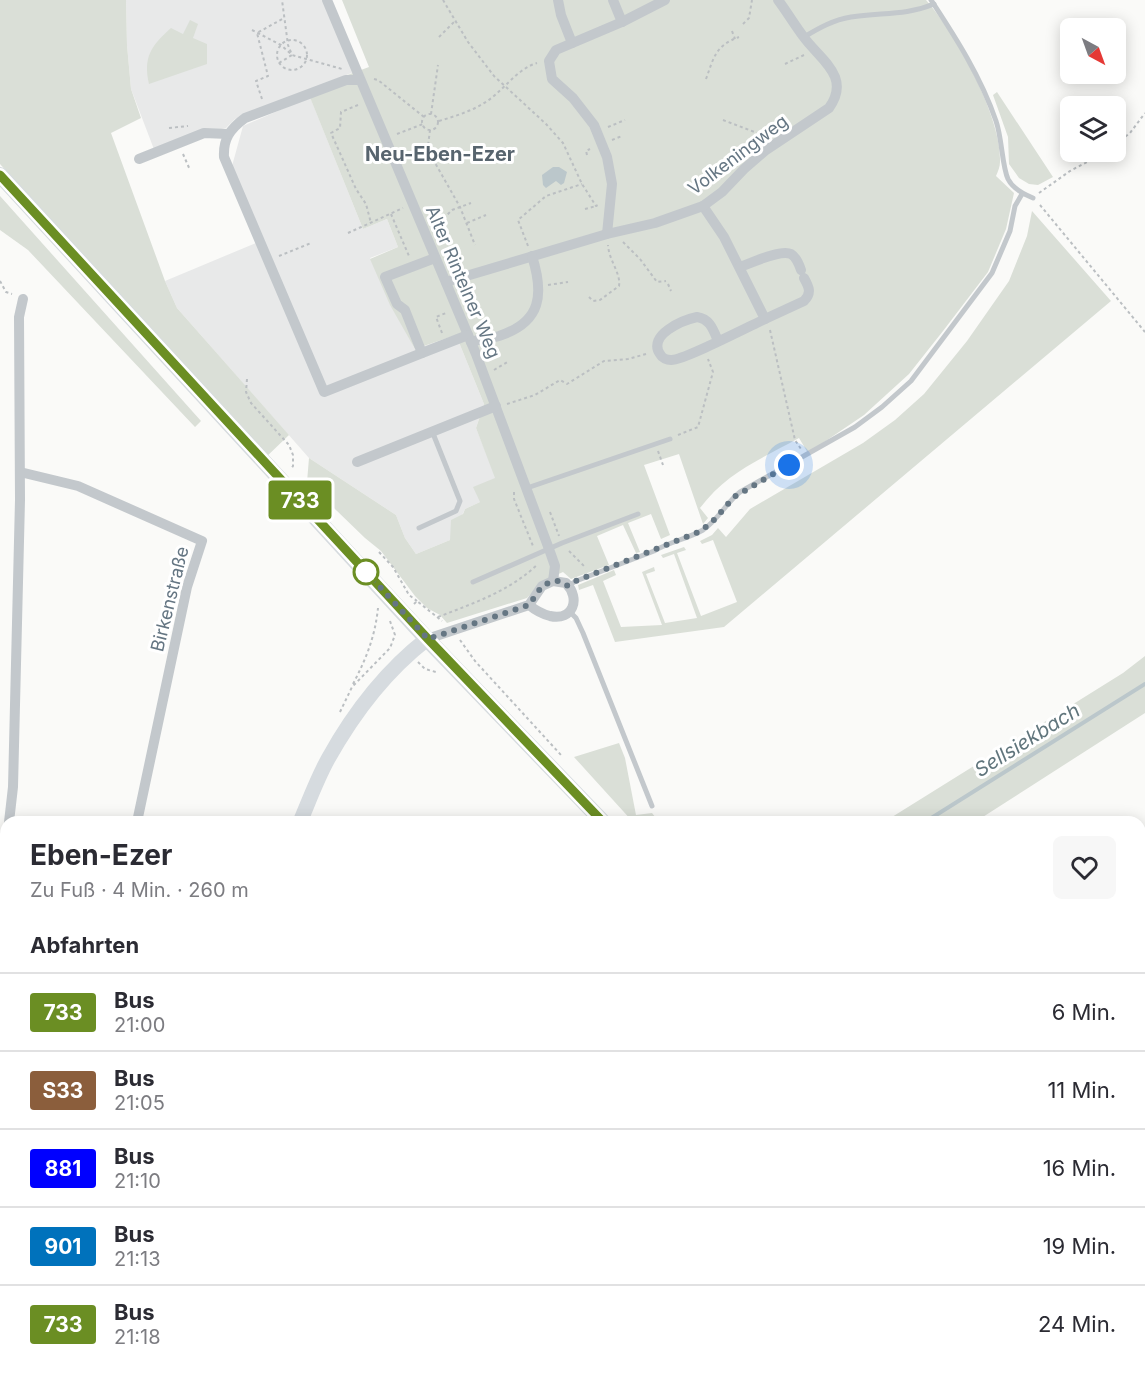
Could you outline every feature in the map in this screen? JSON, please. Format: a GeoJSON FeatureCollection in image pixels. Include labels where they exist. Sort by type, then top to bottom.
{"type":"FeatureCollection","features":[{"type":"Feature","properties":{"kind":"main road"},"geometry":{"type":"LineString","coordinates":[[0,175],[428,639],[607,816]]}},
{"type":"Feature","properties":{"kind":"main road"},"geometry":{"type":"LineString","coordinates":[[303,816],[328,760],[352,720],[400,661],[428,639]]}},
{"type":"Feature","properties":{"kind":"street","name":"Alter Rintelner Weg"},"geometry":{"type":"LineString","coordinates":[[327,0],[496,406],[555,566],[553,581]]}},
{"type":"Feature","properties":{"kind":"street"},"geometry":{"type":"LineString","coordinates":[[558,0],[561,15],[573,43]]}},
{"type":"Feature","properties":{"kind":"street"},"geometry":{"type":"LineString","coordinates":[[613,0],[622,22]]}},
{"type":"Feature","properties":{"kind":"street"},"geometry":{"type":"LineString","coordinates":[[607,234],[611,203],[611,175],[607,157],[597,131],[579,105],[552,79],[549,61],[556,50],[622,22],[664,0]]}},
{"type":"Feature","properties":{"kind":"street","name":"Volkeningweg"},"geometry":{"type":"LineString","coordinates":[[446,282],[607,234],[655,223],[704,206],[775,144],[819,116],[835,100],[836,79],[828,63],[804,37],[778,0]]}},
{"type":"Feature","properties":{"kind":"street"},"geometry":{"type":"LineString","coordinates":[[359,80],[346,80],[244,118],[228,134],[224,146],[224,157],[324,392],[446,344],[469,338],[499,336],[524,322],[534,310],[539,298],[540,287],[532,256]]}},
{"type":"Feature","properties":{"kind":"street"},"geometry":{"type":"LineString","coordinates":[[139,159],[204,133],[228,134]]}},
{"type":"Feature","properties":{"kind":"street"},"geometry":{"type":"LineString","coordinates":[[704,206],[724,237],[765,319]]}},
{"type":"Feature","properties":{"kind":"street"},"geometry":{"type":"LineString","coordinates":[[718,341],[710,324],[697,317],[663,333],[657,341],[658,350],[664,358],[673,360],[703,348],[804,302],[808,297],[810,290],[796,259],[790,254],[783,252],[740,267]]}},
{"type":"Feature","properties":{"kind":"street"},"geometry":{"type":"LineString","coordinates":[[422,353],[405,310],[397,304],[385,277],[435,258]]}},
{"type":"Feature","properties":{"kind":"street"},"geometry":{"type":"LineString","coordinates":[[10,816],[13,787],[15,705],[20,472],[19,316],[22,299]]}},
{"type":"Feature","properties":{"kind":"street"},"geometry":{"type":"LineString","coordinates":[[357,462],[496,406]]}},
{"type":"Feature","properties":{"kind":"street","name":"Birkenstraße"},"geometry":{"type":"LineString","coordinates":[[20,472],[78,486],[202,542],[187,587],[138,816]]}},
{"type":"Feature","properties":{"kind":"street"},"geometry":{"type":"LineString","coordinates":[[428,639],[529,605],[542,586],[553,581],[560,581],[571,590],[574,601],[570,612],[561,617],[538,612],[529,605]]}},
{"type":"Feature","properties":{"kind":"lane"},"geometry":{"type":"LineString","coordinates":[[804,37],[828,23],[850,17],[903,14],[919,10],[932,2],[971,63],[989,100],[1001,136],[1009,181],[1022,194],[1033,198]]}},
{"type":"Feature","properties":{"kind":"lane"},"geometry":{"type":"LineString","coordinates":[[571,590],[576,581],[701,531],[740,492],[805,457],[855,427],[882,407],[910,381],[992,273],[1010,231],[1022,194]]}},
{"type":"Feature","properties":{"kind":"lane"},"geometry":{"type":"LineString","coordinates":[[419,528],[456,511],[460,501],[432,431]]}},
{"type":"Feature","properties":{"kind":"lane"},"geometry":{"type":"LineString","coordinates":[[527,488],[670,439]]}},
{"type":"Feature","properties":{"kind":"lane"},"geometry":{"type":"LineString","coordinates":[[473,582],[638,514]]}},
{"type":"Feature","properties":{"kind":"lane"},"geometry":{"type":"LineString","coordinates":[[570,612],[576,618],[583,633],[652,806]]}},
{"type":"Feature","properties":{"kind":"path"},"geometry":{"type":"LineString","coordinates":[[282,0],[287,40],[292,55]]}},
{"type":"Feature","properties":{"kind":"path"},"geometry":{"type":"LineString","coordinates":[[443,0],[454,21],[485,65],[503,86],[557,136],[596,206]]}},
{"type":"Feature","properties":{"kind":"path"},"geometry":{"type":"LineString","coordinates":[[743,24],[748,18],[752,0]]}},
{"type":"Feature","properties":{"kind":"path"},"geometry":{"type":"LineString","coordinates":[[257,33],[284,18]]}},
{"type":"Feature","properties":{"kind":"path"},"geometry":{"type":"LineString","coordinates":[[439,37],[454,21]]}},
{"type":"Feature","properties":{"kind":"path"},"geometry":{"type":"LineString","coordinates":[[252,30],[280,45],[292,55],[307,59]]}},
{"type":"Feature","properties":{"kind":"path"},"geometry":{"type":"LineString","coordinates":[[732,32],[735,39]]}},
{"type":"Feature","properties":{"kind":"path"},"geometry":{"type":"LineString","coordinates":[[257,33],[268,76],[256,81],[266,110]]}},
{"type":"Feature","properties":{"kind":"path"},"geometry":{"type":"LineString","coordinates":[[706,79],[718,48],[723,43],[739,37]]}},
{"type":"Feature","properties":{"kind":"path"},"geometry":{"type":"LineString","coordinates":[[287,40],[295,40],[303,45],[307,59],[301,67],[292,70],[282,67],[277,54],[280,45],[287,40]]}},
{"type":"Feature","properties":{"kind":"path"},"geometry":{"type":"LineString","coordinates":[[785,64],[815,50]]}},
{"type":"Feature","properties":{"kind":"path"},"geometry":{"type":"LineString","coordinates":[[279,63],[292,55]]}},
{"type":"Feature","properties":{"kind":"path"},"geometry":{"type":"LineString","coordinates":[[438,121],[479,107],[534,63],[549,61]]}},
{"type":"Feature","properties":{"kind":"path"},"geometry":{"type":"LineString","coordinates":[[431,114],[438,65]]}},
{"type":"Feature","properties":{"kind":"path"},"geometry":{"type":"LineString","coordinates":[[369,101],[341,112],[340,128],[331,133],[356,189],[366,204],[370,223]]}},
{"type":"Feature","properties":{"kind":"path"},"geometry":{"type":"LineString","coordinates":[[1126,136],[1145,113]]}},
{"type":"Feature","properties":{"kind":"path"},"geometry":{"type":"LineString","coordinates":[[423,124],[424,117],[431,114],[436,116],[438,121],[436,128],[430,130]]}},
{"type":"Feature","properties":{"kind":"path"},"geometry":{"type":"LineString","coordinates":[[597,131],[625,120]]}},
{"type":"Feature","properties":{"kind":"path"},"geometry":{"type":"LineString","coordinates":[[723,120],[771,139],[775,144]]}},
{"type":"Feature","properties":{"kind":"path"},"geometry":{"type":"LineString","coordinates":[[385,138],[423,124]]}},
{"type":"Feature","properties":{"kind":"path"},"geometry":{"type":"LineString","coordinates":[[423,124],[430,130]]}},
{"type":"Feature","properties":{"kind":"path"},"geometry":{"type":"LineString","coordinates":[[430,130],[428,146],[430,154],[460,207],[475,245]]}},
{"type":"Feature","properties":{"kind":"path"},"geometry":{"type":"LineString","coordinates":[[178,143],[190,170]]}},
{"type":"Feature","properties":{"kind":"path"},"geometry":{"type":"LineString","coordinates":[[1088,162],[1055,180],[1033,198],[1145,332]]}},
{"type":"Feature","properties":{"kind":"path"},"geometry":{"type":"LineString","coordinates":[[532,256],[518,220],[546,196],[582,184]]}},
{"type":"Feature","properties":{"kind":"path"},"geometry":{"type":"LineString","coordinates":[[433,230],[445,216],[471,203]]}},
{"type":"Feature","properties":{"kind":"path"},"geometry":{"type":"LineString","coordinates":[[585,209],[611,203]]}},
{"type":"Feature","properties":{"kind":"path"},"geometry":{"type":"LineString","coordinates":[[348,233],[412,204]]}},
{"type":"Feature","properties":{"kind":"path"},"geometry":{"type":"LineString","coordinates":[[391,214],[414,267]]}},
{"type":"Feature","properties":{"kind":"path"},"geometry":{"type":"LineString","coordinates":[[467,223],[486,215]]}},
{"type":"Feature","properties":{"kind":"path"},"geometry":{"type":"LineString","coordinates":[[607,234],[628,245],[657,282],[667,282],[671,291]]}},
{"type":"Feature","properties":{"kind":"path"},"geometry":{"type":"LineString","coordinates":[[589,297],[593,301],[600,300],[619,286],[620,279],[608,256],[607,234]]}},
{"type":"Feature","properties":{"kind":"path"},"geometry":{"type":"LineString","coordinates":[[268,261],[310,243]]}},
{"type":"Feature","properties":{"kind":"path"},"geometry":{"type":"LineString","coordinates":[[0,281],[6,292],[22,299]]}},
{"type":"Feature","properties":{"kind":"path"},"geometry":{"type":"LineString","coordinates":[[540,287],[568,282]]}},
{"type":"Feature","properties":{"kind":"path"},"geometry":{"type":"LineString","coordinates":[[446,344],[436,317],[457,309]]}},
{"type":"Feature","properties":{"kind":"path"},"geometry":{"type":"LineString","coordinates":[[765,319],[770,331],[795,440],[805,457]]}},
{"type":"Feature","properties":{"kind":"path"},"geometry":{"type":"LineString","coordinates":[[670,439],[698,427],[713,372],[703,348]]}},
{"type":"Feature","properties":{"kind":"path"},"geometry":{"type":"LineString","coordinates":[[496,406],[535,395],[560,380],[567,384],[604,361],[628,358],[658,350]]}},
{"type":"Feature","properties":{"kind":"path"},"geometry":{"type":"LineString","coordinates":[[491,372],[509,361]]}},
{"type":"Feature","properties":{"kind":"path"},"geometry":{"type":"LineString","coordinates":[[247,379],[246,392],[251,403],[290,445],[293,466],[281,480]]}},
{"type":"Feature","properties":{"kind":"path"},"geometry":{"type":"LineString","coordinates":[[656,443],[663,465]]}},
{"type":"Feature","properties":{"kind":"path"},"geometry":{"type":"LineString","coordinates":[[438,617],[483,600],[522,579],[540,562],[514,499],[514,491]]}},
{"type":"Feature","properties":{"kind":"path"},"geometry":{"type":"LineString","coordinates":[[379,552],[393,567],[410,595],[417,601]]}},
{"type":"Feature","properties":{"kind":"path"},"geometry":{"type":"LineString","coordinates":[[352,687],[370,650],[378,609]]}},
{"type":"Feature","properties":{"kind":"path"},"geometry":{"type":"LineString","coordinates":[[390,622],[395,635],[394,641]]}},
{"type":"Feature","properties":{"kind":"path"},"geometry":{"type":"LineString","coordinates":[[475,661],[567,762]]}},
{"type":"Feature","properties":{"kind":"shaded area"},"geometry":{"type":"Polygon","coordinates":[[[0,0],[126,0],[131,89],[141,118],[111,133],[177,308],[289,435],[263,460],[175,358],[0,164],[0,0]]]}},
{"type":"Feature","properties":{"kind":"shaded area"},"geometry":{"type":"Polygon","coordinates":[[[126,0],[324,0],[354,72],[235,119],[226,128],[204,133],[155,152],[131,89],[126,0]]]}},
{"type":"Feature","properties":{"kind":"shaded area"},"geometry":{"type":"Polygon","coordinates":[[[342,0],[926,0],[963,54],[993,122],[999,144],[1000,162],[996,176],[1014,193],[1006,229],[988,272],[943,331],[909,374],[864,415],[808,453],[799,438],[733,476],[700,508],[708,518],[703,524],[679,454],[644,465],[670,535],[661,539],[651,514],[628,523],[640,552],[636,553],[623,525],[597,536],[609,565],[571,579],[563,572],[543,581],[527,598],[447,623],[415,596],[381,551],[307,482],[309,458],[396,515],[405,538],[416,554],[450,540],[451,520],[463,514],[465,509],[480,502],[473,487],[495,478],[476,428],[484,404],[456,335],[415,349],[390,305],[370,259],[398,247],[387,219],[363,229],[307,90],[369,67],[342,0]]]}},
{"type":"Feature","properties":{"kind":"shaded area"},"geometry":{"type":"Polygon","coordinates":[[[190,20],[198,24],[193,38],[207,44],[207,64],[149,84],[147,66],[150,53],[171,28],[183,34],[190,20]]]}},
{"type":"Feature","properties":{"kind":"shaded area"},"geometry":{"type":"Polygon","coordinates":[[[997,92],[1053,177],[1038,185],[1029,184],[1019,178],[1009,164],[1008,137],[993,95],[997,92]]]}},
{"type":"Feature","properties":{"kind":"shaded area"},"geometry":{"type":"Polygon","coordinates":[[[310,97],[363,229],[387,219],[398,247],[370,258],[415,349],[456,335],[484,404],[476,428],[496,478],[480,502],[465,509],[450,540],[416,554],[405,538],[396,515],[309,458],[177,308],[165,281],[263,240],[232,166],[243,126],[310,97]]]}},
{"type":"Feature","properties":{"kind":"shaded area"},"geometry":{"type":"Polygon","coordinates":[[[553,167],[559,167],[567,172],[564,183],[561,185],[556,181],[546,188],[543,185],[542,175],[553,167]]]}},
{"type":"Feature","properties":{"kind":"shaded area"},"geometry":{"type":"Polygon","coordinates":[[[0,196],[201,421],[195,427],[28,250],[0,230],[0,196]]]}},
{"type":"Feature","properties":{"kind":"shaded area"},"geometry":{"type":"Polygon","coordinates":[[[1032,211],[1111,301],[724,627],[615,642],[593,585],[579,590],[578,585],[614,570],[616,575],[603,581],[621,627],[662,625],[642,572],[654,567],[655,571],[646,574],[665,623],[697,618],[674,554],[663,558],[661,555],[684,547],[686,550],[677,553],[701,616],[737,602],[713,540],[702,544],[700,541],[712,535],[718,528],[726,537],[750,509],[863,443],[895,420],[924,394],[967,341],[1009,281],[1027,236],[1032,211]]]}},
{"type":"Feature","properties":{"kind":"shaded area"},"geometry":{"type":"Polygon","coordinates":[[[1145,656],[1145,713],[984,816],[894,816],[1123,673],[1145,656]]]}},
{"type":"Feature","properties":{"kind":"shaded area"},"geometry":{"type":"Polygon","coordinates":[[[619,743],[625,758],[636,815],[652,813],[654,816],[628,816],[574,757],[619,743]]]}},
{"type":"Feature","properties":{"kind":"waterway","name":"Sellsiekbach"},"geometry":{"type":"LineString","coordinates":[[935,816],[1145,684]]}},
{"type":"Feature","properties":{"kind":"bus line","name":"733"},"geometry":{"type":"LineString","coordinates":[[0,175],[428,639],[597,816]]}},
{"type":"Feature","properties":{"kind":"district","name":"Neu-Eben-Ezer"},"geometry":{"type":"Point","coordinates":[440,154]}},
{"type":"Feature","properties":{"kind":"route"},"geometry":{"type":"LineString","coordinates":[[366,572],[428,639],[529,605],[542,586],[553,581],[566,583],[568,586],[701,531],[740,492],[789,465]]}}]}
